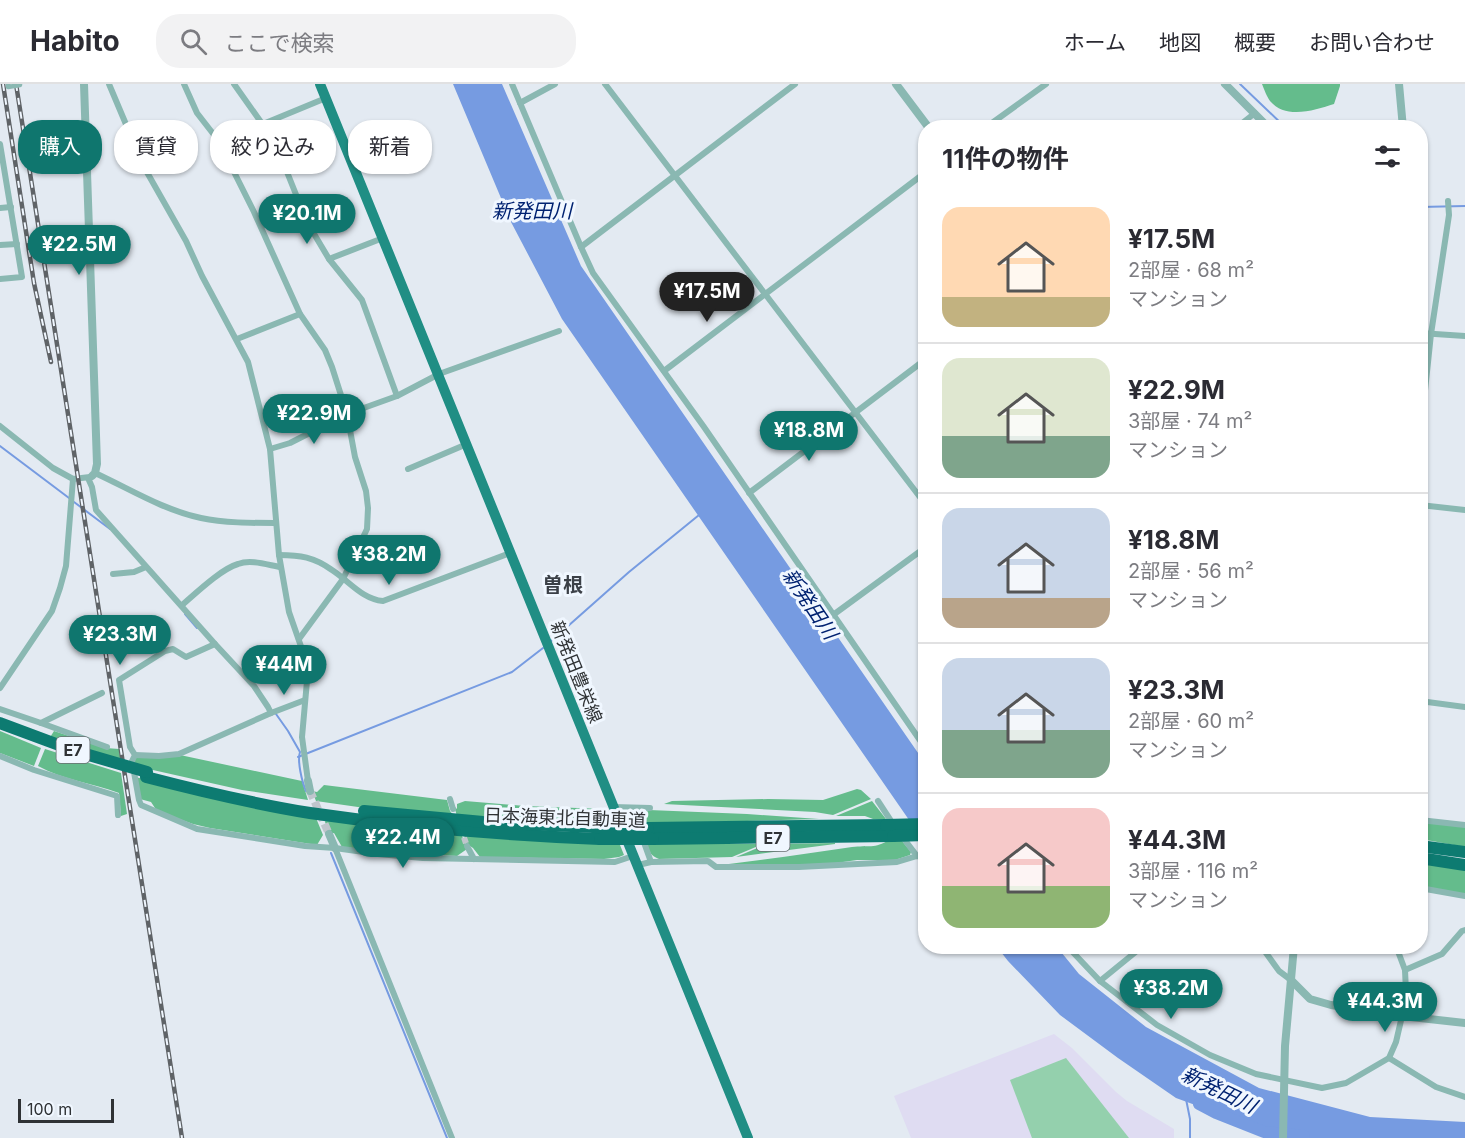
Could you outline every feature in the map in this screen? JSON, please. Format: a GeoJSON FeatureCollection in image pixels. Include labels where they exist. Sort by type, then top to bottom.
{"type":"FeatureCollection","features":[{"type":"Feature","properties":{"kind":"highway","name":"日本海東北自動車道"},"geometry":{"type":"LineString","coordinates":[[0,723],[146,775]]}},
{"type":"Feature","properties":{"kind":"highway","name":"日本海東北自動車道"},"geometry":{"type":"LineString","coordinates":[[0,728],[81,758],[146,775],[307,805],[597,833],[889,831],[918,834]]}},
{"type":"Feature","properties":{"kind":"highway","name":"日本海東北自動車道"},"geometry":{"type":"LineString","coordinates":[[889,831],[918,826]]}},
{"type":"Feature","properties":{"kind":"highway"},"geometry":{"type":"LineString","coordinates":[[1428,847],[1465,852]]}},
{"type":"Feature","properties":{"kind":"highway"},"geometry":{"type":"LineString","coordinates":[[1428,859],[1465,865]]}},
{"type":"Feature","properties":{"kind":"main road","name":"新発田豊栄線"},"geometry":{"type":"LineString","coordinates":[[320,84],[748,1138]]}},
{"type":"Feature","properties":{"kind":"street"},"geometry":{"type":"LineString","coordinates":[[8,84],[8,87],[20,84]]}},
{"type":"Feature","properties":{"kind":"street"},"geometry":{"type":"LineString","coordinates":[[84,84],[96,388],[97,464],[92,476],[96,510],[254,686],[271,714]]}},
{"type":"Feature","properties":{"kind":"street"},"geometry":{"type":"LineString","coordinates":[[109,84],[144,166],[186,240],[202,276],[248,362],[270,449],[280,567],[289,612],[304,655],[307,681],[302,737],[310,791]]}},
{"type":"Feature","properties":{"kind":"street"},"geometry":{"type":"LineString","coordinates":[[184,84],[197,113],[218,140],[254,212],[300,314],[325,350],[347,414],[355,457],[366,491],[367,529],[343,579],[299,639]]}},
{"type":"Feature","properties":{"kind":"street"},"geometry":{"type":"LineString","coordinates":[[234,84],[260,120]]}},
{"type":"Feature","properties":{"kind":"street"},"geometry":{"type":"LineString","coordinates":[[512,84],[593,273],[918,732]]}},
{"type":"Feature","properties":{"kind":"street"},"geometry":{"type":"LineString","coordinates":[[520,103],[555,84]]}},
{"type":"Feature","properties":{"kind":"street"},"geometry":{"type":"LineString","coordinates":[[605,84],[918,495]]}},
{"type":"Feature","properties":{"kind":"street"},"geometry":{"type":"LineString","coordinates":[[581,247],[795,84]]}},
{"type":"Feature","properties":{"kind":"street"},"geometry":{"type":"LineString","coordinates":[[896,84],[923,120]]}},
{"type":"Feature","properties":{"kind":"street"},"geometry":{"type":"LineString","coordinates":[[996,120],[1046,84]]}},
{"type":"Feature","properties":{"kind":"street"},"geometry":{"type":"LineString","coordinates":[[1225,84],[1262,120]]}},
{"type":"Feature","properties":{"kind":"street"},"geometry":{"type":"LineString","coordinates":[[1399,84],[1402,120]]}},
{"type":"Feature","properties":{"kind":"street"},"geometry":{"type":"LineString","coordinates":[[273,120],[326,98]]}},
{"type":"Feature","properties":{"kind":"street"},"geometry":{"type":"LineString","coordinates":[[1246,120],[1255,113]]}},
{"type":"Feature","properties":{"kind":"street"},"geometry":{"type":"LineString","coordinates":[[0,144],[2,170],[11,207],[22,277],[0,279]]}},
{"type":"Feature","properties":{"kind":"street"},"geometry":{"type":"LineString","coordinates":[[288,174],[307,222],[329,259],[362,300],[397,396]]}},
{"type":"Feature","properties":{"kind":"street"},"geometry":{"type":"LineString","coordinates":[[664,371],[918,178]]}},
{"type":"Feature","properties":{"kind":"street"},"geometry":{"type":"LineString","coordinates":[[1428,362],[1449,215],[1448,201]]}},
{"type":"Feature","properties":{"kind":"street"},"geometry":{"type":"LineString","coordinates":[[0,208],[11,207]]}},
{"type":"Feature","properties":{"kind":"street"},"geometry":{"type":"LineString","coordinates":[[329,259],[383,238]]}},
{"type":"Feature","properties":{"kind":"street"},"geometry":{"type":"LineString","coordinates":[[0,245],[17,244]]}},
{"type":"Feature","properties":{"kind":"street"},"geometry":{"type":"LineString","coordinates":[[237,339],[300,314]]}},
{"type":"Feature","properties":{"kind":"street"},"geometry":{"type":"LineString","coordinates":[[270,449],[290,443],[347,414],[397,396],[439,374],[559,331]]}},
{"type":"Feature","properties":{"kind":"street"},"geometry":{"type":"LineString","coordinates":[[1428,334],[1465,336]]}},
{"type":"Feature","properties":{"kind":"street"},"geometry":{"type":"LineString","coordinates":[[749,493],[918,365]]}},
{"type":"Feature","properties":{"kind":"street"},"geometry":{"type":"LineString","coordinates":[[0,426],[53,468],[73,478],[92,476],[178,512],[202,519],[276,522]]}},
{"type":"Feature","properties":{"kind":"street"},"geometry":{"type":"LineString","coordinates":[[408,469],[467,444]]}},
{"type":"Feature","properties":{"kind":"street"},"geometry":{"type":"LineString","coordinates":[[0,688],[52,611],[60,588],[66,566],[73,478]]}},
{"type":"Feature","properties":{"kind":"street"},"geometry":{"type":"LineString","coordinates":[[1428,506],[1465,510]]}},
{"type":"Feature","properties":{"kind":"street"},"geometry":{"type":"LineString","coordinates":[[279,555],[300,555],[314,560],[332,570],[370,599],[383,601],[510,553]]}},
{"type":"Feature","properties":{"kind":"street"},"geometry":{"type":"LineString","coordinates":[[833,615],[918,553]]}},
{"type":"Feature","properties":{"kind":"street"},"geometry":{"type":"LineString","coordinates":[[182,605],[221,573],[239,563],[280,567]]}},
{"type":"Feature","properties":{"kind":"street"},"geometry":{"type":"LineString","coordinates":[[113,574],[134,572],[146,567]]}},
{"type":"Feature","properties":{"kind":"street"},"geometry":{"type":"LineString","coordinates":[[135,755],[130,747],[119,680],[165,651],[173,649],[186,657],[215,644]]}},
{"type":"Feature","properties":{"kind":"street"},"geometry":{"type":"LineString","coordinates":[[41,723],[102,693]]}},
{"type":"Feature","properties":{"kind":"street"},"geometry":{"type":"LineString","coordinates":[[135,755],[180,754],[305,700]]}},
{"type":"Feature","properties":{"kind":"street"},"geometry":{"type":"LineString","coordinates":[[1428,702],[1465,707]]}},
{"type":"Feature","properties":{"kind":"street"},"geometry":{"type":"LineString","coordinates":[[0,709],[106,747]]}},
{"type":"Feature","properties":{"kind":"street"},"geometry":{"type":"LineString","coordinates":[[135,755],[132,761],[141,805],[197,829],[305,846],[423,858],[615,862],[708,861],[716,867],[799,867],[897,861],[918,857]]}},
{"type":"Feature","properties":{"kind":"street"},"geometry":{"type":"LineString","coordinates":[[0,756],[34,770],[117,796],[118,815]]}},
{"type":"Feature","properties":{"kind":"street"},"geometry":{"type":"LineString","coordinates":[[450,799],[453,809]]}},
{"type":"Feature","properties":{"kind":"street"},"geometry":{"type":"LineString","coordinates":[[878,801],[905,842],[918,853]]}},
{"type":"Feature","properties":{"kind":"street"},"geometry":{"type":"LineString","coordinates":[[613,807],[650,808]]}},
{"type":"Feature","properties":{"kind":"street"},"geometry":{"type":"LineString","coordinates":[[639,808],[638,822],[651,862]]}},
{"type":"Feature","properties":{"kind":"street"},"geometry":{"type":"LineString","coordinates":[[1428,821],[1465,825]]}},
{"type":"Feature","properties":{"kind":"street"},"geometry":{"type":"LineString","coordinates":[[329,834],[453,1138]]}},
{"type":"Feature","properties":{"kind":"street"},"geometry":{"type":"LineString","coordinates":[[467,846],[474,859]]}},
{"type":"Feature","properties":{"kind":"street"},"geometry":{"type":"LineString","coordinates":[[1428,889],[1465,896]]}},
{"type":"Feature","properties":{"kind":"street"},"geometry":{"type":"LineString","coordinates":[[1405,969],[1442,954],[1465,930]]}},
{"type":"Feature","properties":{"kind":"street"},"geometry":{"type":"LineString","coordinates":[[1075,954],[1100,981],[1157,1025],[1210,1055],[1285,1083],[1322,1088],[1346,1083],[1389,1058],[1396,1041],[1406,992],[1405,969],[1399,954]]}},
{"type":"Feature","properties":{"kind":"street"},"geometry":{"type":"LineString","coordinates":[[1100,981],[1133,954]]}},
{"type":"Feature","properties":{"kind":"street"},"geometry":{"type":"LineString","coordinates":[[1267,954],[1279,971],[1310,999],[1331,1005],[1402,1016],[1465,1023]]}},
{"type":"Feature","properties":{"kind":"street"},"geometry":{"type":"LineString","coordinates":[[1283,1138],[1286,1046],[1293,954]]}},
{"type":"Feature","properties":{"kind":"street"},"geometry":{"type":"LineString","coordinates":[[1389,1058],[1436,1087],[1465,1097]]}},
{"type":"Feature","properties":{"kind":"shaded area"},"geometry":{"type":"Polygon","coordinates":[[[1054,1034],[1072,1048],[1127,1101],[1174,1129],[1174,1138],[911,1138],[894,1096],[1054,1034]]]}},
{"type":"Feature","properties":{"kind":"green space"},"geometry":{"type":"Polygon","coordinates":[[[1262,84],[1340,84],[1340,86],[1334,104],[1310,111],[1292,112],[1277,107],[1270,101],[1262,84]]]}},
{"type":"Feature","properties":{"kind":"green space"},"geometry":{"type":"Polygon","coordinates":[[[0,731],[41,748],[34,766],[0,753],[0,731]]]}},
{"type":"Feature","properties":{"kind":"green space"},"geometry":{"type":"Polygon","coordinates":[[[54,731],[106,748],[119,749],[121,763],[49,739],[54,731]]]}},
{"type":"Feature","properties":{"kind":"green space"},"geometry":{"type":"Polygon","coordinates":[[[45,749],[121,773],[127,814],[121,816],[119,793],[57,775],[38,766],[45,749]]]}},
{"type":"Feature","properties":{"kind":"green space"},"geometry":{"type":"Polygon","coordinates":[[[180,755],[302,781],[308,800],[242,790],[135,766],[134,758],[180,755]]]}},
{"type":"Feature","properties":{"kind":"green space"},"geometry":{"type":"Polygon","coordinates":[[[135,777],[316,818],[323,835],[317,845],[193,824],[157,811],[151,802],[140,799],[135,777]]]}},
{"type":"Feature","properties":{"kind":"green space"},"geometry":{"type":"Polygon","coordinates":[[[324,785],[447,800],[454,816],[316,801],[312,791],[317,792],[324,785]]]}},
{"type":"Feature","properties":{"kind":"green space"},"geometry":{"type":"Polygon","coordinates":[[[857,789],[871,799],[833,815],[815,812],[664,804],[672,801],[823,800],[857,789]]]}},
{"type":"Feature","properties":{"kind":"green space"},"geometry":{"type":"Polygon","coordinates":[[[465,801],[604,809],[610,822],[457,816],[454,806],[457,809],[457,804],[465,801]]]}},
{"type":"Feature","properties":{"kind":"green space"},"geometry":{"type":"Polygon","coordinates":[[[872,801],[886,819],[836,816],[872,801]]]}},
{"type":"Feature","properties":{"kind":"green space"},"geometry":{"type":"Polygon","coordinates":[[[649,810],[819,819],[641,824],[641,816],[649,810]]]}},
{"type":"Feature","properties":{"kind":"green space"},"geometry":{"type":"Polygon","coordinates":[[[326,819],[462,836],[467,849],[457,856],[342,847],[334,833],[330,834],[326,819]]]}},
{"type":"Feature","properties":{"kind":"green space"},"geometry":{"type":"Polygon","coordinates":[[[1428,822],[1465,826],[1465,847],[1428,840],[1428,822]]]}},
{"type":"Feature","properties":{"kind":"green space"},"geometry":{"type":"Polygon","coordinates":[[[464,835],[620,845],[624,855],[604,859],[480,857],[473,848],[470,846],[468,848],[464,835]]]}},
{"type":"Feature","properties":{"kind":"green space"},"geometry":{"type":"Polygon","coordinates":[[[889,840],[902,841],[911,852],[910,855],[895,860],[857,860],[829,864],[721,865],[852,847],[875,846],[889,840]]]}},
{"type":"Feature","properties":{"kind":"green space"},"geometry":{"type":"Polygon","coordinates":[[[647,844],[763,844],[732,857],[659,859],[654,857],[647,844]]]}},
{"type":"Feature","properties":{"kind":"green space"},"geometry":{"type":"Polygon","coordinates":[[[767,844],[835,844],[736,857],[767,844]]]}},
{"type":"Feature","properties":{"kind":"green space"},"geometry":{"type":"Polygon","coordinates":[[[1428,863],[1465,869],[1465,894],[1428,887],[1428,863]]]}},
{"type":"Feature","properties":{"kind":"green space"},"geometry":{"type":"Polygon","coordinates":[[[1066,1058],[1129,1138],[1032,1138],[1010,1080],[1066,1058]]]}},
{"type":"Feature","properties":{"kind":"water","name":"新発田川"},"geometry":{"type":"Polygon","coordinates":[[[453,84],[502,84],[581,266],[918,753],[918,833],[562,319],[511,222],[453,84]]]}},
{"type":"Feature","properties":{"kind":"water","name":"新発田川"},"geometry":{"type":"Polygon","coordinates":[[[1002,954],[1063,954],[1079,974],[1146,1027],[1259,1088],[1370,1117],[1465,1122],[1465,1138],[1302,1138],[1261,1129],[1176,1098],[1060,1015],[1002,954]]]}},
{"type":"Feature","properties":{"kind":"waterway"},"geometry":{"type":"LineString","coordinates":[[1240,84],[1278,120]]}},
{"type":"Feature","properties":{"kind":"waterway"},"geometry":{"type":"LineString","coordinates":[[1428,207],[1465,206]]}},
{"type":"Feature","properties":{"kind":"waterway"},"geometry":{"type":"LineString","coordinates":[[0,446],[69,498]]}},
{"type":"Feature","properties":{"kind":"waterway"},"geometry":{"type":"LineString","coordinates":[[74,502],[110,529]]}},
{"type":"Feature","properties":{"kind":"waterway"},"geometry":{"type":"LineString","coordinates":[[550,642],[629,572],[699,515]]}},
{"type":"Feature","properties":{"kind":"waterway"},"geometry":{"type":"LineString","coordinates":[[185,614],[197,628]]}},
{"type":"Feature","properties":{"kind":"waterway"},"geometry":{"type":"LineString","coordinates":[[298,757],[512,672],[543,648]]}},
{"type":"Feature","properties":{"kind":"waterway"},"geometry":{"type":"LineString","coordinates":[[276,714],[300,752],[300,772],[306,791]]}},
{"type":"Feature","properties":{"kind":"waterway"},"geometry":{"type":"LineString","coordinates":[[331,853],[447,1138]]}},
{"type":"Feature","properties":{"kind":"waterway"},"geometry":{"type":"LineString","coordinates":[[1186,1099],[1190,1119],[1190,1138]]}},
{"type":"Feature","properties":{"kind":"waterway","name":"新発田川"},"geometry":{"type":"LineString","coordinates":[[1199,1104],[1264,1132],[1304,1136]]}},
{"type":"Feature","properties":{"kind":"tunnel"},"geometry":{"type":"LineString","coordinates":[[310,791],[329,834]]}},
{"type":"Feature","properties":{"kind":"tunnel"},"geometry":{"type":"LineString","coordinates":[[461,829],[467,846]]}},
{"type":"Feature","properties":{"kind":"railway"},"geometry":{"type":"LineString","coordinates":[[3,84],[34,283],[51,362]]}},
{"type":"Feature","properties":{"kind":"railway"},"geometry":{"type":"LineString","coordinates":[[16,84],[182,1138]]}},
{"type":"Feature","properties":{"kind":"district","name":"曽根"},"geometry":{"type":"Point","coordinates":[563,585]}}]}
